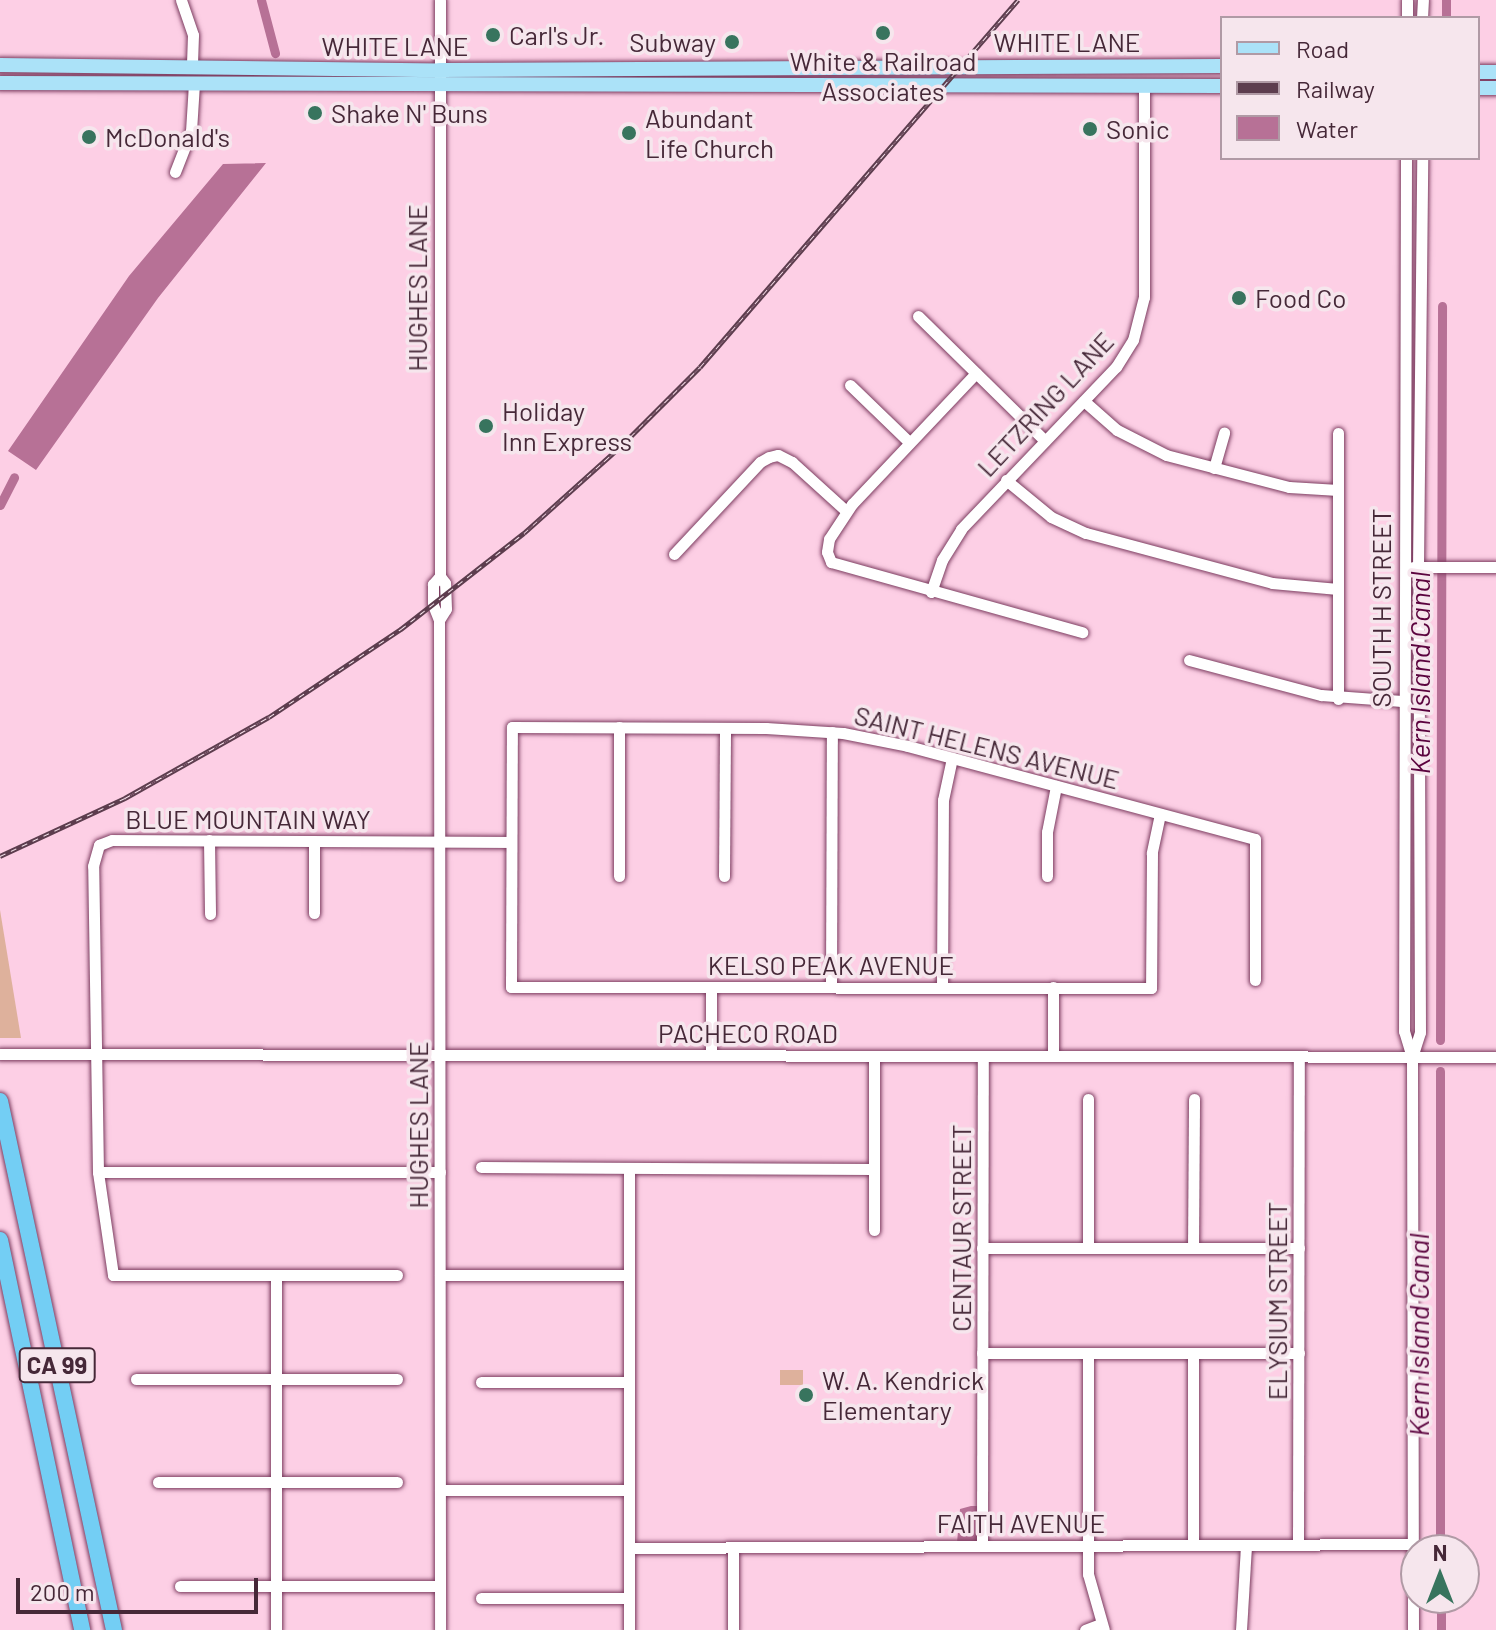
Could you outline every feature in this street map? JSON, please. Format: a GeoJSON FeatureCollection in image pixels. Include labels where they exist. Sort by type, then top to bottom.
{"type":"FeatureCollection","features":[{"type":"Feature","properties":{"kind":"highway","name":"CA 99"},"geometry":{"type":"LineString","coordinates":[[0,1101],[114,1630]]}},
{"type":"Feature","properties":{"kind":"highway","name":"CA 99"},"geometry":{"type":"LineString","coordinates":[[0,1240],[82,1630]]}},
{"type":"Feature","properties":{"kind":"main road","name":"WHITE LANE"},"geometry":{"type":"LineString","coordinates":[[0,65],[248,66],[440,77],[871,85],[1218,85]]}},
{"type":"Feature","properties":{"kind":"main road","name":"WHITE LANE"},"geometry":{"type":"LineString","coordinates":[[0,83],[194,83],[1062,65],[1215,66]]}},
{"type":"Feature","properties":{"kind":"main road"},"geometry":{"type":"LineString","coordinates":[[975,85],[988,77],[1062,65]]}},
{"type":"Feature","properties":{"kind":"main road"},"geometry":{"type":"LineString","coordinates":[[102,83],[115,75],[182,73],[192,66]]}},
{"type":"Feature","properties":{"kind":"main road"},"geometry":{"type":"LineString","coordinates":[[194,83],[202,75],[237,74],[248,66]]}},
{"type":"Feature","properties":{"kind":"main road"},"geometry":{"type":"LineString","coordinates":[[1063,85],[1127,77],[1147,66]]}},
{"type":"Feature","properties":{"kind":"main road"},"geometry":{"type":"LineString","coordinates":[[1144,85],[1150,80],[1215,66]]}},
{"type":"Feature","properties":{"kind":"main road"},"geometry":{"type":"LineString","coordinates":[[871,85],[884,77],[923,67]]}},
{"type":"Feature","properties":{"kind":"street"},"geometry":{"type":"LineString","coordinates":[[181,0],[193,35],[192,66]]}},
{"type":"Feature","properties":{"kind":"street","name":"HUGHES LANE"},"geometry":{"type":"LineString","coordinates":[[440,0],[440,576],[445,583],[446,609],[439,620],[440,1630]]}},
{"type":"Feature","properties":{"kind":"street"},"geometry":{"type":"LineString","coordinates":[[175,172],[191,131],[194,83]]}},
{"type":"Feature","properties":{"kind":"street","name":"LETZRING LANE"},"geometry":{"type":"LineString","coordinates":[[931,592],[951,543],[1006,480],[1125,355],[1142,312],[1144,85]]}},
{"type":"Feature","properties":{"kind":"street","name":"SOUTH H STREET"},"geometry":{"type":"LineString","coordinates":[[1406,160],[1402,701],[1404,1031],[1412,1057],[1413,1534]]}},
{"type":"Feature","properties":{"kind":"street","name":"SOUTH H STREET"},"geometry":{"type":"LineString","coordinates":[[1412,1057],[1420,1032],[1418,567],[1422,160]]}},
{"type":"Feature","properties":{"kind":"street"},"geometry":{"type":"LineString","coordinates":[[1405,248],[1411,255],[1420,312]]}},
{"type":"Feature","properties":{"kind":"street"},"geometry":{"type":"LineString","coordinates":[[918,316],[1045,441]]}},
{"type":"Feature","properties":{"kind":"street"},"geometry":{"type":"LineString","coordinates":[[976,373],[846,511],[829,539],[827,552],[831,562],[838,567],[1082,632]]}},
{"type":"Feature","properties":{"kind":"street"},"geometry":{"type":"LineString","coordinates":[[850,385],[909,442]]}},
{"type":"Feature","properties":{"kind":"street"},"geometry":{"type":"LineString","coordinates":[[1084,401],[1117,430],[1148,448],[1289,487],[1338,490]]}},
{"type":"Feature","properties":{"kind":"street"},"geometry":{"type":"LineString","coordinates":[[1214,468],[1224,432]]}},
{"type":"Feature","properties":{"kind":"street"},"geometry":{"type":"LineString","coordinates":[[1338,433],[1338,699]]}},
{"type":"Feature","properties":{"kind":"street"},"geometry":{"type":"LineString","coordinates":[[674,554],[760,462],[778,455],[792,462],[846,511]]}},
{"type":"Feature","properties":{"kind":"street"},"geometry":{"type":"LineString","coordinates":[[1006,480],[1037,508],[1086,533],[1281,585],[1338,589]]}},
{"type":"Feature","properties":{"kind":"street"},"geometry":{"type":"LineString","coordinates":[[1404,567],[1496,567]]}},
{"type":"Feature","properties":{"kind":"street"},"geometry":{"type":"LineString","coordinates":[[1189,660],[1338,699],[1402,701],[1411,715],[1418,776]]}},
{"type":"Feature","properties":{"kind":"street","name":"SAINT HELENS AVENUE"},"geometry":{"type":"LineString","coordinates":[[511,842],[512,727],[832,732],[952,758],[1255,839],[1255,980]]}},
{"type":"Feature","properties":{"kind":"street"},"geometry":{"type":"LineString","coordinates":[[619,727],[619,876]]}},
{"type":"Feature","properties":{"kind":"street"},"geometry":{"type":"LineString","coordinates":[[724,876],[725,728]]}},
{"type":"Feature","properties":{"kind":"street"},"geometry":{"type":"LineString","coordinates":[[831,987],[832,732]]}},
{"type":"Feature","properties":{"kind":"street"},"geometry":{"type":"LineString","coordinates":[[942,987],[943,800],[952,758]]}},
{"type":"Feature","properties":{"kind":"street"},"geometry":{"type":"LineString","coordinates":[[1047,876],[1048,823],[1056,786]]}},
{"type":"Feature","properties":{"kind":"street","name":"KELSO PEAK AVENUE"},"geometry":{"type":"LineString","coordinates":[[511,842],[511,987],[1151,988],[1152,853],[1160,814]]}},
{"type":"Feature","properties":{"kind":"street","name":"BLUE MOUNTAIN WAY"},"geometry":{"type":"LineString","coordinates":[[97,1054],[93,866],[99,845],[112,840],[511,842]]}},
{"type":"Feature","properties":{"kind":"street"},"geometry":{"type":"LineString","coordinates":[[209,840],[210,914]]}},
{"type":"Feature","properties":{"kind":"street"},"geometry":{"type":"LineString","coordinates":[[314,841],[314,913]]}},
{"type":"Feature","properties":{"kind":"street"},"geometry":{"type":"LineString","coordinates":[[1403,877],[1411,884],[1419,945]]}},
{"type":"Feature","properties":{"kind":"street"},"geometry":{"type":"LineString","coordinates":[[711,987],[711,1055]]}},
{"type":"Feature","properties":{"kind":"street"},"geometry":{"type":"LineString","coordinates":[[1053,987],[1053,1056]]}},
{"type":"Feature","properties":{"kind":"street","name":"PACHECO ROAD"},"geometry":{"type":"LineString","coordinates":[[0,1054],[1496,1057]]}},
{"type":"Feature","properties":{"kind":"street"},"geometry":{"type":"LineString","coordinates":[[97,1054],[98,1172],[113,1275],[397,1275]]}},
{"type":"Feature","properties":{"kind":"street"},"geometry":{"type":"LineString","coordinates":[[874,1056],[874,1230]]}},
{"type":"Feature","properties":{"kind":"street","name":"CENTAUR STREET"},"geometry":{"type":"LineString","coordinates":[[982,1545],[983,1056]]}},
{"type":"Feature","properties":{"kind":"street","name":"ELYSIUM STREET"},"geometry":{"type":"LineString","coordinates":[[1298,1545],[1299,1056]]}},
{"type":"Feature","properties":{"kind":"street"},"geometry":{"type":"LineString","coordinates":[[1088,1099],[1088,1248]]}},
{"type":"Feature","properties":{"kind":"street"},"geometry":{"type":"LineString","coordinates":[[1193,1248],[1194,1099]]}},
{"type":"Feature","properties":{"kind":"street"},"geometry":{"type":"LineString","coordinates":[[481,1167],[874,1169]]}},
{"type":"Feature","properties":{"kind":"street"},"geometry":{"type":"LineString","coordinates":[[629,1169],[629,1630]]}},
{"type":"Feature","properties":{"kind":"street"},"geometry":{"type":"LineString","coordinates":[[98,1172],[440,1172]]}},
{"type":"Feature","properties":{"kind":"street"},"geometry":{"type":"LineString","coordinates":[[982,1248],[1299,1248]]}},
{"type":"Feature","properties":{"kind":"street"},"geometry":{"type":"LineString","coordinates":[[276,1275],[276,1630]]}},
{"type":"Feature","properties":{"kind":"street"},"geometry":{"type":"LineString","coordinates":[[440,1275],[629,1275]]}},
{"type":"Feature","properties":{"kind":"street"},"geometry":{"type":"LineString","coordinates":[[982,1353],[1299,1353]]}},
{"type":"Feature","properties":{"kind":"street"},"geometry":{"type":"LineString","coordinates":[[1085,1630],[1102,1627],[1090,1590],[1087,1545],[1088,1353]]}},
{"type":"Feature","properties":{"kind":"street"},"geometry":{"type":"LineString","coordinates":[[1193,1353],[1193,1545]]}},
{"type":"Feature","properties":{"kind":"street"},"geometry":{"type":"LineString","coordinates":[[136,1379],[397,1379]]}},
{"type":"Feature","properties":{"kind":"street"},"geometry":{"type":"LineString","coordinates":[[481,1382],[629,1382]]}},
{"type":"Feature","properties":{"kind":"street"},"geometry":{"type":"LineString","coordinates":[[158,1482],[397,1482]]}},
{"type":"Feature","properties":{"kind":"street"},"geometry":{"type":"LineString","coordinates":[[440,1490],[629,1490]]}},
{"type":"Feature","properties":{"kind":"street","name":"FAITH AVENUE"},"geometry":{"type":"LineString","coordinates":[[629,1548],[1400,1544]]}},
{"type":"Feature","properties":{"kind":"street"},"geometry":{"type":"LineString","coordinates":[[1241,1630],[1246,1545]]}},
{"type":"Feature","properties":{"kind":"street"},"geometry":{"type":"LineString","coordinates":[[733,1548],[733,1630]]}},
{"type":"Feature","properties":{"kind":"street"},"geometry":{"type":"LineString","coordinates":[[180,1586],[440,1586]]}},
{"type":"Feature","properties":{"kind":"street"},"geometry":{"type":"LineString","coordinates":[[481,1598],[629,1598]]}},
{"type":"Feature","properties":{"kind":"shaded area"},"geometry":{"type":"Polygon","coordinates":[[[0,910],[21,1038],[0,1038],[0,910]]]}},
{"type":"Feature","properties":{"kind":"shaded area"},"geometry":{"type":"Polygon","coordinates":[[[780,1370],[803,1370],[803,1385],[780,1385],[780,1370]]]}},
{"type":"Feature","properties":{"kind":"water"},"geometry":{"type":"Polygon","coordinates":[[[266,163],[158,298],[36,470],[8,451],[129,276],[223,164],[266,163]]]}},
{"type":"Feature","properties":{"kind":"water"},"geometry":{"type":"Polygon","coordinates":[[[978,1506],[980,1541],[957,1543],[960,1509],[978,1506]]]}},
{"type":"Feature","properties":{"kind":"waterway"},"geometry":{"type":"LineString","coordinates":[[261,0],[275,53]]}},
{"type":"Feature","properties":{"kind":"waterway","name":"Kern Island Canal"},"geometry":{"type":"LineString","coordinates":[[1446,0],[1446,16]]}},
{"type":"Feature","properties":{"kind":"waterway","name":"Kern Island Canal"},"geometry":{"type":"LineString","coordinates":[[1440,1040],[1442,306]]}},
{"type":"Feature","properties":{"kind":"waterway"},"geometry":{"type":"LineString","coordinates":[[0,505],[14,477]]}},
{"type":"Feature","properties":{"kind":"waterway","name":"Kern Island Canal"},"geometry":{"type":"LineString","coordinates":[[1440,1071],[1440,1534]]}},
{"type":"Feature","properties":{"kind":"waterway","name":"Kern Island Canal"},"geometry":{"type":"LineString","coordinates":[[1441,1614],[1441,1630]]}},
{"type":"Feature","properties":{"kind":"railway"},"geometry":{"type":"LineString","coordinates":[[0,856],[125,798],[269,717],[401,629],[524,533],[622,445],[700,367],[1018,0]]}},
{"type":"Feature","properties":{"kind":"place","name":"White & Railroad Associates"},"geometry":{"type":"Point","coordinates":[883,33]}},
{"type":"Feature","properties":{"kind":"place","name":"Carl's Jr."},"geometry":{"type":"Point","coordinates":[493,35]}},
{"type":"Feature","properties":{"kind":"place","name":"Subway"},"geometry":{"type":"Point","coordinates":[732,42]}},
{"type":"Feature","properties":{"kind":"place","name":"Shake N' Buns"},"geometry":{"type":"Point","coordinates":[315,113]}},
{"type":"Feature","properties":{"kind":"place","name":"Sonic"},"geometry":{"type":"Point","coordinates":[1090,129]}},
{"type":"Feature","properties":{"kind":"place","name":"Abundant Life Church"},"geometry":{"type":"Point","coordinates":[629,133]}},
{"type":"Feature","properties":{"kind":"place","name":"McDonald's"},"geometry":{"type":"Point","coordinates":[89,137]}},
{"type":"Feature","properties":{"kind":"place","name":"Food Co"},"geometry":{"type":"Point","coordinates":[1239,298]}},
{"type":"Feature","properties":{"kind":"place","name":"Holiday Inn Express"},"geometry":{"type":"Point","coordinates":[486,426]}},
{"type":"Feature","properties":{"kind":"place","name":"W. A. Kendrick Elementary"},"geometry":{"type":"Point","coordinates":[806,1395]}}]}
